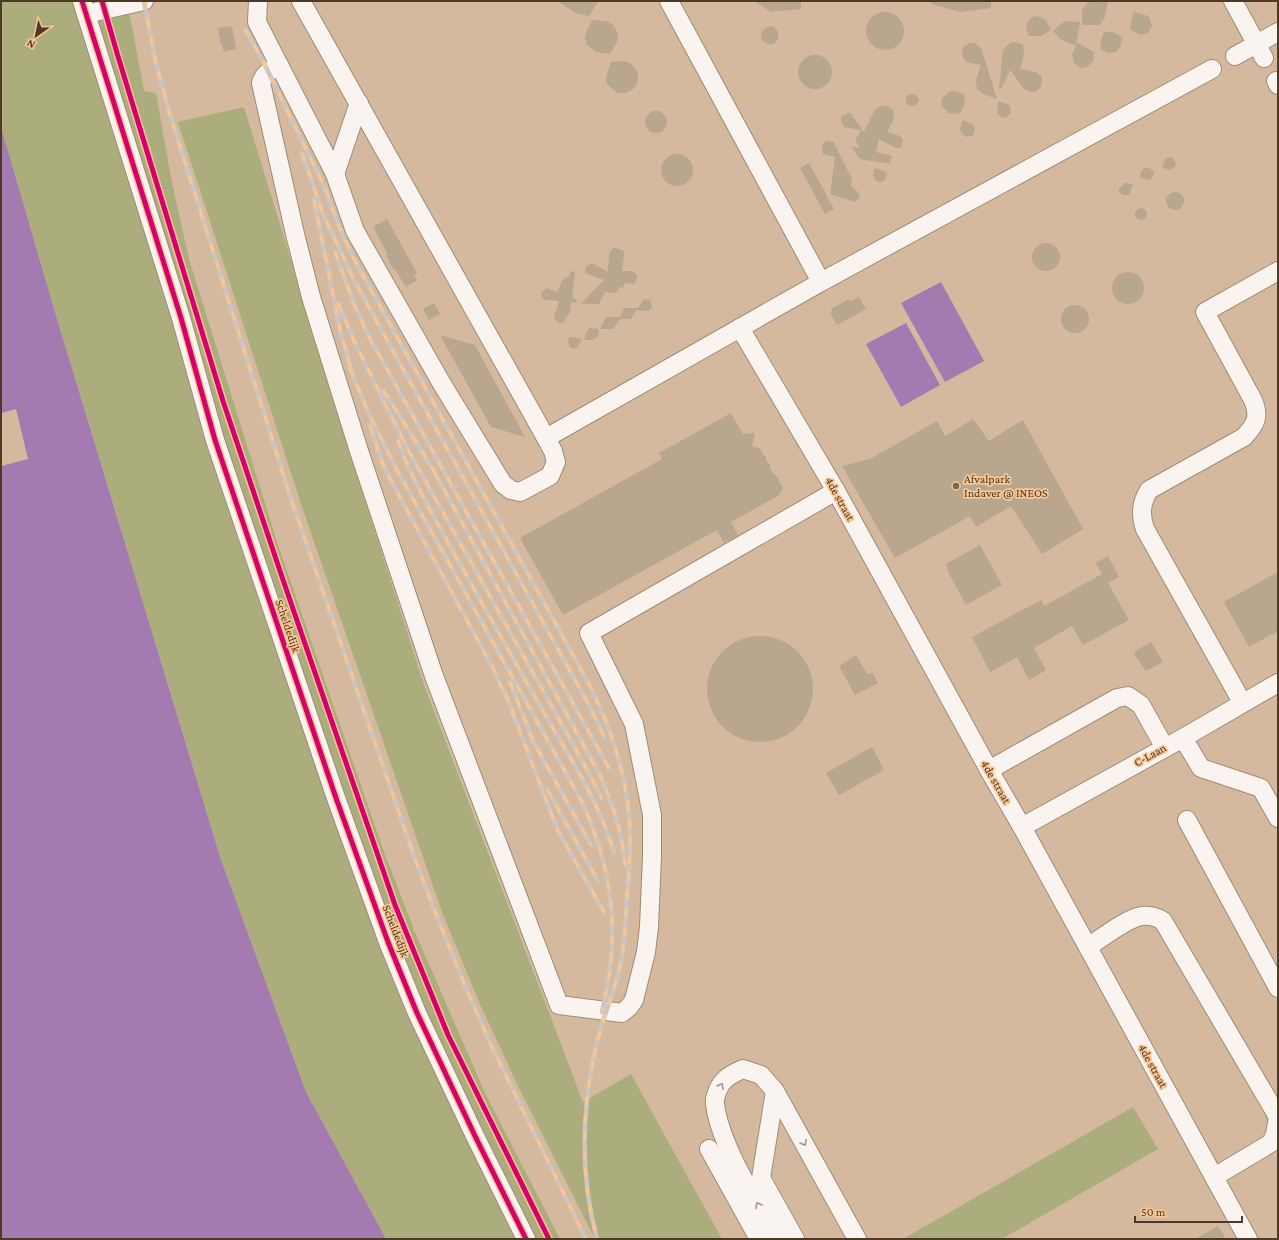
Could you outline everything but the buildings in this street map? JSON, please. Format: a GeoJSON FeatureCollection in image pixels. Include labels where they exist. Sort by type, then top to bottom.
{"type":"FeatureCollection","features":[{"type":"Feature","properties":{"kind":"street"},"geometry":{"type":"LineString","coordinates":[[84,8],[144,1]]}},
{"type":"Feature","properties":{"kind":"street"},"geometry":{"type":"LineString","coordinates":[[258,1],[257,22],[335,174],[355,231],[442,384],[503,484],[511,490],[520,492],[550,476],[556,462],[553,451],[301,1]]}},
{"type":"Feature","properties":{"kind":"street"},"geometry":{"type":"LineString","coordinates":[[669,1],[821,282]]}},
{"type":"Feature","properties":{"kind":"street"},"geometry":{"type":"LineString","coordinates":[[1233,1],[1260,51]]}},
{"type":"Feature","properties":{"kind":"street","name":"Scheldedijk"},"geometry":{"type":"LineString","coordinates":[[84,8],[181,318],[215,440],[336,798],[388,942],[417,1012],[526,1239]]}},
{"type":"Feature","properties":{"kind":"street"},"geometry":{"type":"LineString","coordinates":[[1235,56],[1260,51],[1278,32]]}},
{"type":"Feature","properties":{"kind":"street"},"geometry":{"type":"LineString","coordinates":[[279,65],[262,77],[261,83],[295,234],[311,297],[359,451],[434,676],[559,1006],[622,1013],[629,1007],[634,1000],[646,952],[649,927],[652,822],[634,724],[589,633],[836,491]]}},
{"type":"Feature","properties":{"kind":"street"},"geometry":{"type":"LineString","coordinates":[[546,438],[821,282],[1212,69]]}},
{"type":"Feature","properties":{"kind":"street"},"geometry":{"type":"LineString","coordinates":[[335,174],[359,104]]}},
{"type":"Feature","properties":{"kind":"street"},"geometry":{"type":"LineString","coordinates":[[1242,702],[1145,529],[1141,507],[1149,490],[1244,437],[1252,429],[1257,419],[1257,410],[1253,400],[1205,312],[1278,270]]}},
{"type":"Feature","properties":{"kind":"street","name":"4de straat"},"geometry":{"type":"LineString","coordinates":[[740,328],[836,491],[1248,1239]]}},
{"type":"Feature","properties":{"kind":"street","name":"C-Laan"},"geometry":{"type":"LineString","coordinates":[[1022,827],[1183,738],[1242,702],[1278,683]]}},
{"type":"Feature","properties":{"kind":"street"},"geometry":{"type":"LineString","coordinates":[[989,770],[1117,698],[1128,696],[1141,705],[1164,748]]}},
{"type":"Feature","properties":{"kind":"street"},"geometry":{"type":"LineString","coordinates":[[1183,738],[1202,768],[1261,788],[1278,818]]}},
{"type":"Feature","properties":{"kind":"street"},"geometry":{"type":"LineString","coordinates":[[1186,820],[1278,988]]}},
{"type":"Feature","properties":{"kind":"street"},"geometry":{"type":"LineString","coordinates":[[1088,947],[1123,925],[1141,916],[1157,917],[1163,921],[1278,1117],[1276,1134],[1271,1143],[1214,1177]]}},
{"type":"Feature","properties":{"kind":"street"},"geometry":{"type":"LineString","coordinates":[[777,1239],[737,1166],[719,1124],[714,1101],[719,1085],[727,1076],[742,1069],[761,1075],[775,1091],[857,1239]]}},
{"type":"Feature","properties":{"kind":"street"},"geometry":{"type":"LineString","coordinates":[[775,1091],[761,1178],[795,1239]]}},
{"type":"Feature","properties":{"kind":"street"},"geometry":{"type":"LineString","coordinates":[[709,1149],[759,1239]]}},
{"type":"Feature","properties":{"kind":"green space"},"geometry":{"type":"Polygon","coordinates":[[[1,1],[145,1],[128,5],[144,91],[156,93],[171,178],[189,259],[278,545],[383,849],[414,930],[486,1095],[560,1239],[386,1239],[306,1092],[221,860],[54,309],[1,127],[1,1]]]}},
{"type":"Feature","properties":{"kind":"green space"},"geometry":{"type":"Polygon","coordinates":[[[244,107],[350,453],[423,682],[583,1102],[631,1074],[722,1239],[595,1239],[519,1088],[479,1002],[442,912],[301,504],[178,122],[244,107]]]}},
{"type":"Feature","properties":{"kind":"green space"},"geometry":{"type":"Polygon","coordinates":[[[1133,1107],[1158,1149],[1002,1239],[903,1239],[1133,1107]]]}},
{"type":"Feature","properties":{"kind":"shaded area"},"geometry":{"type":"Polygon","coordinates":[[[1,127],[54,309],[221,860],[306,1092],[386,1239],[1,1239],[1,127]]]}},
{"type":"Feature","properties":{"kind":"shaded area"},"geometry":{"type":"Polygon","coordinates":[[[941,282],[984,361],[945,382],[901,303],[941,282]]]}},
{"type":"Feature","properties":{"kind":"shaded area"},"geometry":{"type":"Polygon","coordinates":[[[906,323],[940,385],[901,407],[866,344],[906,323]]]}},
{"type":"Feature","properties":{"kind":"pier"},"geometry":{"type":"Polygon","coordinates":[[[16,409],[28,459],[1,466],[1,413],[16,409]]]}},
{"type":"Feature","properties":{"kind":"railway"},"geometry":{"type":"LineString","coordinates":[[144,1],[155,59],[168,108],[290,496],[414,856],[463,981],[490,1043],[586,1239]]}},
{"type":"Feature","properties":{"kind":"railway"},"geometry":{"type":"LineString","coordinates":[[245,29],[263,61],[324,186],[340,229],[354,259],[589,684],[613,740],[627,798],[630,839],[629,875],[622,957],[592,1065]]}},
{"type":"Feature","properties":{"kind":"railway"},"geometry":{"type":"LineString","coordinates":[[302,153],[323,214],[355,282],[590,707],[605,739]]}},
{"type":"Feature","properties":{"kind":"railway"},"geometry":{"type":"LineString","coordinates":[[314,200],[341,334],[352,372]]}},
{"type":"Feature","properties":{"kind":"railway"},"geometry":{"type":"LineString","coordinates":[[335,252],[354,304],[368,335],[609,768]]}},
{"type":"Feature","properties":{"kind":"railway"},"geometry":{"type":"LineString","coordinates":[[338,303],[354,341],[408,450],[584,764],[602,799]]}},
{"type":"Feature","properties":{"kind":"railway"},"geometry":{"type":"LineString","coordinates":[[350,368],[368,412],[398,472],[582,802],[589,819],[601,853],[609,888],[611,906],[612,951],[602,1012]]}},
{"type":"Feature","properties":{"kind":"railway"},"geometry":{"type":"LineString","coordinates":[[383,390],[438,478]]}},
{"type":"Feature","properties":{"kind":"railway"},"geometry":{"type":"LineString","coordinates":[[370,425],[381,460],[389,477],[494,670],[506,698]]}},
{"type":"Feature","properties":{"kind":"railway"},"geometry":{"type":"LineString","coordinates":[[398,440],[407,465],[425,500],[594,801],[614,852]]}},
{"type":"Feature","properties":{"kind":"railway"},"geometry":{"type":"LineString","coordinates":[[435,473],[601,777],[617,820],[625,865]]}},
{"type":"Feature","properties":{"kind":"railway"},"geometry":{"type":"LineString","coordinates":[[510,682],[533,741],[591,845]]}},
{"type":"Feature","properties":{"kind":"railway"},"geometry":{"type":"LineString","coordinates":[[505,693],[558,831],[604,912]]}},
{"type":"Feature","properties":{"kind":"railway"},"geometry":{"type":"LineString","coordinates":[[547,789],[598,881]]}},
{"type":"Feature","properties":{"kind":"railway"},"geometry":{"type":"LineString","coordinates":[[593,1061],[586,1106],[584,1150],[588,1194],[597,1239]]}},
{"type":"Feature","properties":{"kind":"cycle path"},"geometry":{"type":"LineString","coordinates":[[82,1],[181,318],[215,440],[336,798],[388,942],[417,1013],[526,1239]]}},
{"type":"Feature","properties":{"kind":"cycle path"},"geometry":{"type":"LineString","coordinates":[[102,1],[223,401],[395,905],[448,1035],[549,1239]]}},
{"type":"Feature","properties":{"kind":"place","name":"Afvalpark Indaver @ INEOS"},"geometry":{"type":"Point","coordinates":[956,486]}}]}
